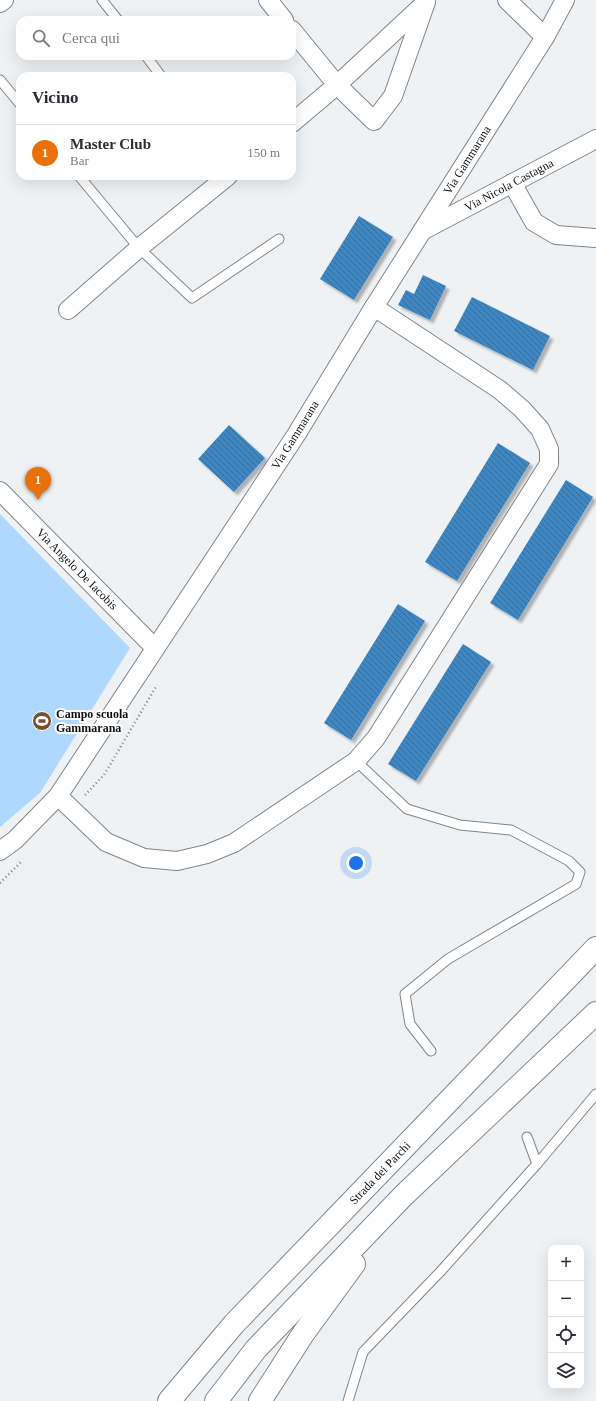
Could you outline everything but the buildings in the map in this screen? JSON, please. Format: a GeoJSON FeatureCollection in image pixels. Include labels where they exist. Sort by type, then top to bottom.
{"type":"FeatureCollection","features":[{"type":"Feature","properties":{"kind":"highway","name":"Strada dei Parchi"},"geometry":{"type":"LineString","coordinates":[[169,1401],[234,1324],[596,948]]}},
{"type":"Feature","properties":{"kind":"highway"},"geometry":{"type":"LineString","coordinates":[[216,1401],[256,1349],[404,1195],[596,1013]]}},
{"type":"Feature","properties":{"kind":"highway"},"geometry":{"type":"LineString","coordinates":[[260,1401],[303,1334],[404,1195]]}},
{"type":"Feature","properties":{"kind":"street"},"geometry":{"type":"LineString","coordinates":[[0,3],[4,0]]}},
{"type":"Feature","properties":{"kind":"street"},"geometry":{"type":"LineString","coordinates":[[268,0],[281,16]]}},
{"type":"Feature","properties":{"kind":"street"},"geometry":{"type":"LineString","coordinates":[[508,0],[545,37]]}},
{"type":"Feature","properties":{"kind":"street","name":"Via Gammarana"},"geometry":{"type":"LineString","coordinates":[[0,851],[15,840],[58,796],[296,435],[374,307],[545,37],[566,0]]}},
{"type":"Feature","properties":{"kind":"street"},"geometry":{"type":"LineString","coordinates":[[296,120],[337,85],[426,1]]}},
{"type":"Feature","properties":{"kind":"street"},"geometry":{"type":"LineString","coordinates":[[296,35],[337,85],[374,120],[393,96],[426,1]]}},
{"type":"Feature","properties":{"kind":"street","name":"Via Nicola Castagna"},"geometry":{"type":"LineString","coordinates":[[422,231],[596,139]]}},
{"type":"Feature","properties":{"kind":"street"},"geometry":{"type":"LineString","coordinates":[[68,310],[139,248],[223,180]]}},
{"type":"Feature","properties":{"kind":"street"},"geometry":{"type":"LineString","coordinates":[[512,183],[534,222],[556,235],[596,238]]}},
{"type":"Feature","properties":{"kind":"street"},"geometry":{"type":"LineString","coordinates":[[58,796],[106,842],[144,858],[177,860],[206,854],[234,843],[356,761],[376,738],[549,464],[549,449],[540,429],[522,409],[500,390],[374,307]]}},
{"type":"Feature","properties":{"kind":"street","name":"Via Angelo De Iacobis"},"geometry":{"type":"LineString","coordinates":[[0,491],[155,648]]}},
{"type":"Feature","properties":{"kind":"lane"},"geometry":{"type":"LineString","coordinates":[[102,0],[115,16]]}},
{"type":"Feature","properties":{"kind":"lane"},"geometry":{"type":"LineString","coordinates":[[149,60],[158,72]]}},
{"type":"Feature","properties":{"kind":"lane"},"geometry":{"type":"LineString","coordinates":[[0,80],[16,99]]}},
{"type":"Feature","properties":{"kind":"lane"},"geometry":{"type":"LineString","coordinates":[[82,180],[139,248],[192,298],[279,239]]}},
{"type":"Feature","properties":{"kind":"lane"},"geometry":{"type":"LineString","coordinates":[[356,761],[407,809],[460,825],[511,830],[569,861],[580,872],[576,884],[448,959],[405,994],[410,1024],[431,1051]]}},
{"type":"Feature","properties":{"kind":"lane"},"geometry":{"type":"LineString","coordinates":[[348,1401],[363,1352],[440,1272],[537,1164],[596,1094]]}},
{"type":"Feature","properties":{"kind":"lane"},"geometry":{"type":"LineString","coordinates":[[527,1137],[537,1164]]}},
{"type":"Feature","properties":{"kind":"shaded area","name":"Campo scuola Gammarana"},"geometry":{"type":"Polygon","coordinates":[[[0,514],[130,648],[40,793],[0,827],[0,514]]]}},
{"type":"Feature","properties":{"kind":"place","name":"Master Club"},"geometry":{"type":"Point","coordinates":[38,500]}},
{"type":"Feature","properties":{"kind":"place","name":"Campo scuola Gammarana"},"geometry":{"type":"Point","coordinates":[42,721]}}]}
